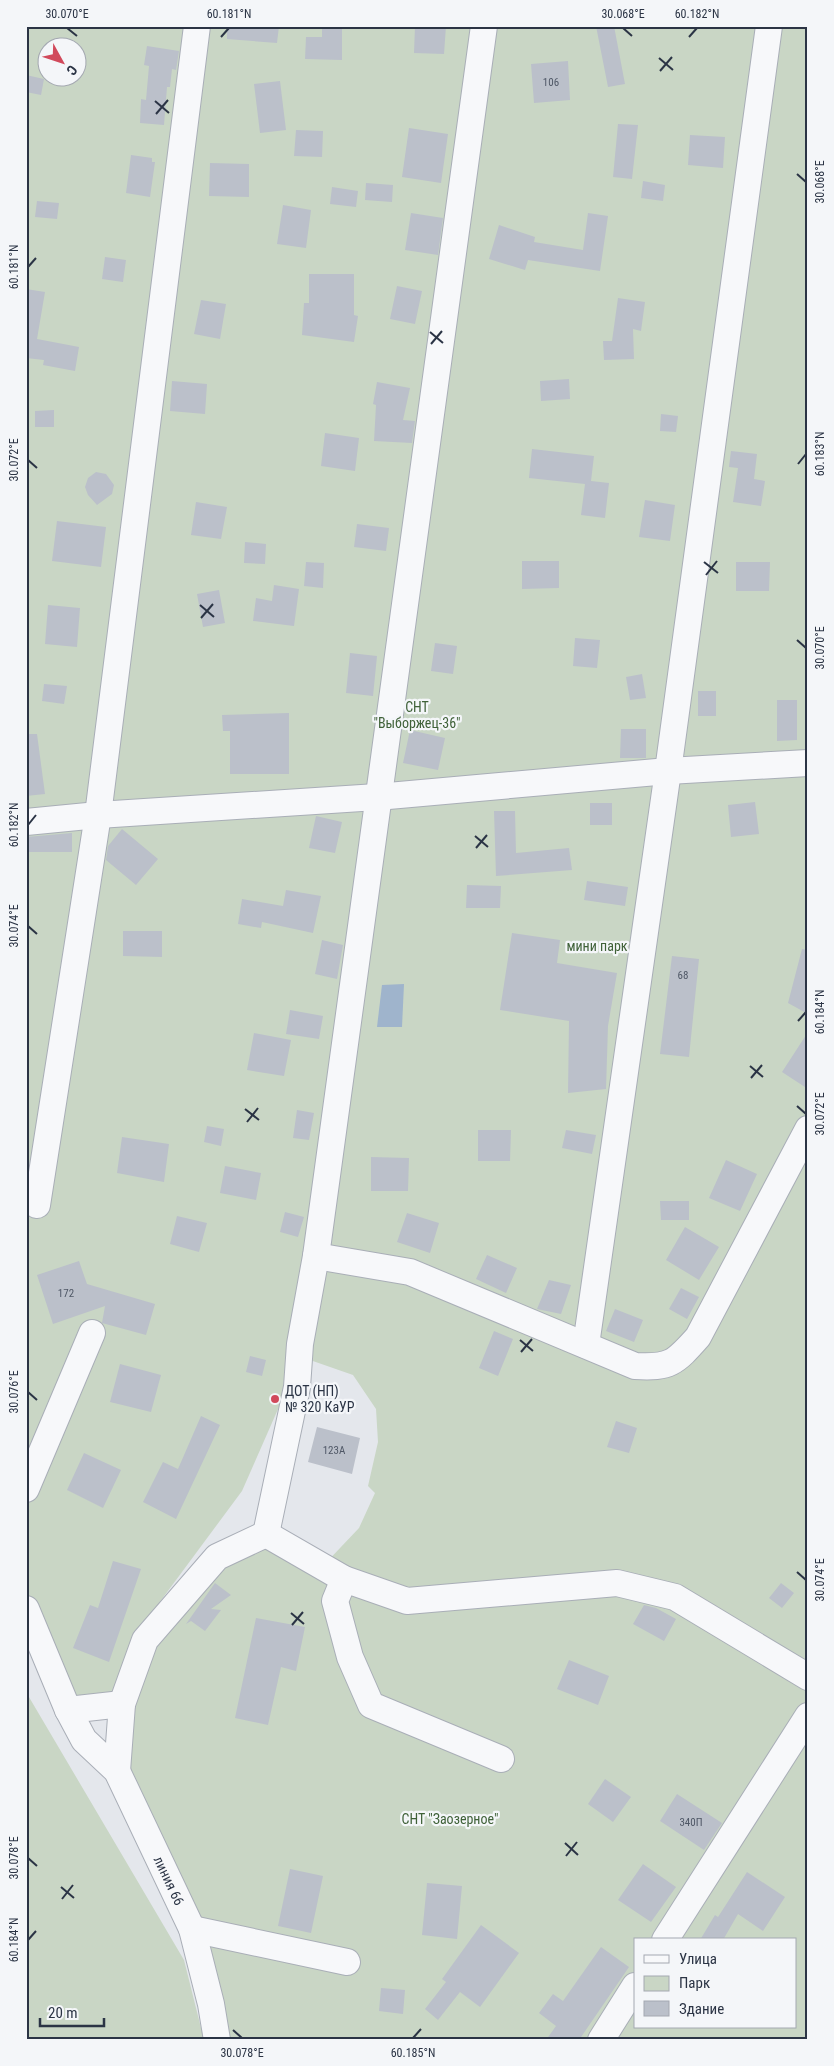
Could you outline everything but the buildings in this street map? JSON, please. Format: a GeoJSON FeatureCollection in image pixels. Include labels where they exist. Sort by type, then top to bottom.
{"type":"FeatureCollection","features":[{"type":"Feature","properties":{"kind":"street"},"geometry":{"type":"LineString","coordinates":[[37,1205],[98,815],[197,26]]}},
{"type":"Feature","properties":{"kind":"street"},"geometry":{"type":"LineString","coordinates":[[266,1534],[297,1387],[300,1344],[316,1256],[377,797],[484,26]]}},
{"type":"Feature","properties":{"kind":"street"},"geometry":{"type":"LineString","coordinates":[[586,1345],[668,771],[769,26]]}},
{"type":"Feature","properties":{"kind":"street"},"geometry":{"type":"LineString","coordinates":[[26,822],[98,815],[377,797],[668,771],[808,763]]}},
{"type":"Feature","properties":{"kind":"street"},"geometry":{"type":"LineString","coordinates":[[316,1256],[410,1272],[635,1366],[659,1368],[681,1357],[698,1337],[808,1129]]}},
{"type":"Feature","properties":{"kind":"street"},"geometry":{"type":"LineString","coordinates":[[26,1489],[92,1333]]}},
{"type":"Feature","properties":{"kind":"street"},"geometry":{"type":"LineString","coordinates":[[266,1534],[344,1580],[407,1601],[617,1583],[675,1597],[808,1677]]}},
{"type":"Feature","properties":{"kind":"street"},"geometry":{"type":"LineString","coordinates":[[118,1770],[122,1704],[146,1640],[217,1557],[266,1534]]}},
{"type":"Feature","properties":{"kind":"street"},"geometry":{"type":"LineString","coordinates":[[344,1580],[335,1601],[350,1657],[371,1705],[501,1759]]}},
{"type":"Feature","properties":{"kind":"street"},"geometry":{"type":"LineString","coordinates":[[26,1609],[68,1710],[122,1704]]}},
{"type":"Feature","properties":{"kind":"street","name":"линия 66"},"geometry":{"type":"LineString","coordinates":[[68,1710],[84,1740],[118,1770],[192,1929],[211,2004],[217,2040]]}},
{"type":"Feature","properties":{"kind":"street"},"geometry":{"type":"LineString","coordinates":[[666,1938],[808,1716]]}},
{"type":"Feature","properties":{"kind":"street"},"geometry":{"type":"LineString","coordinates":[[192,1929],[347,1962]]}},
{"type":"Feature","properties":{"kind":"street"},"geometry":{"type":"LineString","coordinates":[[600,2040],[634,1988]]}},
{"type":"Feature","properties":{"kind":"green space","name":"СНТ \"Выборжец-36\""},"geometry":{"type":"Polygon","coordinates":[[[26,26],[808,26],[808,2040],[215,2040],[211,2004],[117,1771],[145,1640],[217,1557],[266,1534],[322,1567],[359,1528],[375,1493],[368,1486],[378,1442],[376,1409],[353,1375],[287,1352],[282,1400],[242,1491],[159,1603],[118,1705],[66,1704],[26,1609],[26,26]]]}},
{"type":"Feature","properties":{"kind":"green space"},"geometry":{"type":"Polygon","coordinates":[[[26,1692],[184,1960],[204,2040],[26,2040],[26,1692]]]}},
{"type":"Feature","properties":{"kind":"water"},"geometry":{"type":"Polygon","coordinates":[[[404,984],[402,1027],[377,1027],[382,985],[404,984]]]}},
{"type":"Feature","properties":{"kind":"place","name":"ДОТ (НП) № 320 КаУР"},"geometry":{"type":"Point","coordinates":[275,1399]}},
{"type":"Feature","properties":{"kind":"park label","name":"мини парк"},"geometry":{"type":"Point","coordinates":[597,946]}},
{"type":"Feature","properties":{"kind":"park label","name":"СНТ \"Заозерное\""},"geometry":{"type":"Point","coordinates":[450,1819]}}]}
